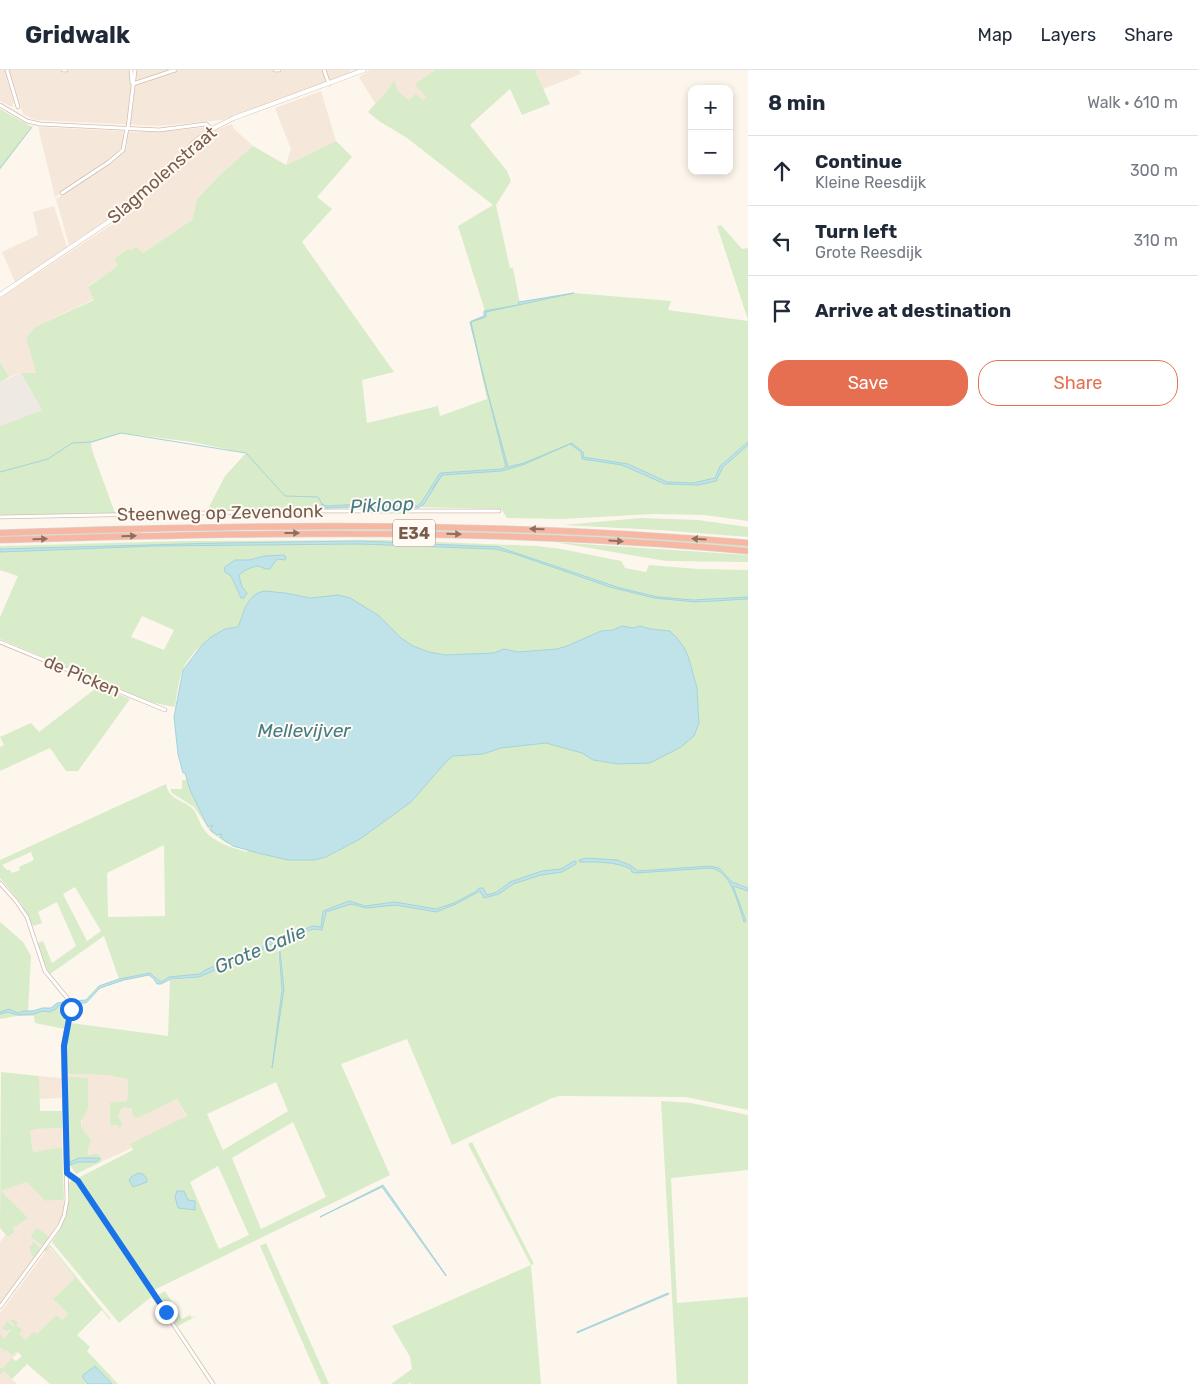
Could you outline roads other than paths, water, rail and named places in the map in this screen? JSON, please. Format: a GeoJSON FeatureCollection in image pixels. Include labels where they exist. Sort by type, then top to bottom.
{"type":"FeatureCollection","features":[{"type":"Feature","properties":{"kind":"highway","name":"E34"},"geometry":{"type":"LineString","coordinates":[[0,533],[178,527],[382,525],[552,530],[748,543]]}},
{"type":"Feature","properties":{"kind":"highway","name":"E34"},"geometry":{"type":"LineString","coordinates":[[0,540],[169,535],[399,533],[608,540],[748,551]]}},
{"type":"Feature","properties":{"kind":"street"},"geometry":{"type":"LineString","coordinates":[[7,70],[18,107]]}},
{"type":"Feature","properties":{"kind":"street"},"geometry":{"type":"LineString","coordinates":[[131,70],[130,79],[132,84]]}},
{"type":"Feature","properties":{"kind":"street"},"geometry":{"type":"LineString","coordinates":[[62,193],[124,150],[135,70]]}},
{"type":"Feature","properties":{"kind":"street"},"geometry":{"type":"LineString","coordinates":[[132,84],[175,70]]}},
{"type":"Feature","properties":{"kind":"street"},"geometry":{"type":"LineString","coordinates":[[324,70],[329,84]]}},
{"type":"Feature","properties":{"kind":"street","name":"Slagmolenstraat"},"geometry":{"type":"LineString","coordinates":[[0,295],[130,208],[194,142],[212,129],[234,118],[364,70]]}},
{"type":"Feature","properties":{"kind":"street"},"geometry":{"type":"LineString","coordinates":[[0,105],[34,124],[159,130],[206,124],[212,129]]}},
{"type":"Feature","properties":{"kind":"street","name":"Steenweg op Zevendonk"},"geometry":{"type":"LineString","coordinates":[[0,517],[312,511],[499,511]]}},
{"type":"Feature","properties":{"kind":"street","name":"de Picken"},"geometry":{"type":"LineString","coordinates":[[0,642],[140,701],[160,706],[165,710]]}},
{"type":"Feature","properties":{"kind":"street"},"geometry":{"type":"LineString","coordinates":[[0,882],[16,901],[26,917],[45,971],[68,999],[71,1006],[64,1046],[67,1173],[63,1220],[0,1307]]}},
{"type":"Feature","properties":{"kind":"street"},"geometry":{"type":"LineString","coordinates":[[67,1173],[78,1181],[213,1384]]}},
{"type":"Feature","properties":{"kind":"water"},"geometry":{"type":"Polygon","coordinates":[[[574,293],[486,312],[486,317],[471,322],[480,360],[470,322],[484,316],[484,311],[518,305],[519,302],[574,293]]]}},
{"type":"Feature","properties":{"kind":"water"},"geometry":{"type":"Polygon","coordinates":[[[487,391],[508,467],[524,463],[572,443],[584,453],[583,457],[628,464],[667,482],[693,483],[715,478],[720,466],[748,442],[748,445],[723,467],[716,481],[698,485],[665,484],[622,465],[582,459],[581,452],[570,444],[525,464],[502,471],[442,475],[424,504],[418,508],[322,507],[322,504],[326,506],[362,504],[417,506],[421,503],[440,473],[502,469],[506,467],[487,391]]]}},
{"type":"Feature","properties":{"kind":"water"},"geometry":{"type":"Polygon","coordinates":[[[359,541],[498,547],[620,588],[658,597],[693,600],[748,597],[748,599],[695,602],[654,598],[610,587],[515,554],[495,549],[359,544],[156,546],[0,552],[0,549],[359,541]]]}},
{"type":"Feature","properties":{"kind":"water"},"geometry":{"type":"Polygon","coordinates":[[[284,555],[286,557],[285,560],[277,559],[270,569],[258,566],[240,574],[242,587],[247,593],[244,598],[241,598],[231,576],[224,571],[225,567],[235,560],[284,555]]]}},
{"type":"Feature","properties":{"kind":"water","name":"Mellevijver"},"geometry":{"type":"Polygon","coordinates":[[[264,591],[311,598],[338,595],[350,598],[378,615],[401,638],[413,646],[445,655],[494,653],[504,649],[518,652],[557,649],[601,631],[613,630],[622,626],[633,628],[640,626],[670,631],[685,649],[689,659],[697,688],[699,723],[694,736],[681,747],[650,763],[618,764],[593,760],[582,753],[546,743],[501,748],[483,754],[453,756],[411,802],[360,839],[326,857],[314,860],[288,860],[233,846],[220,837],[222,834],[217,835],[210,830],[213,825],[208,827],[190,790],[178,754],[174,717],[183,670],[202,645],[211,637],[225,629],[238,627],[249,600],[264,591]]]}},
{"type":"Feature","properties":{"kind":"water"},"geometry":{"type":"Polygon","coordinates":[[[586,858],[617,860],[630,865],[638,871],[710,866],[719,868],[732,882],[748,888],[748,891],[733,886],[746,921],[744,922],[729,882],[718,871],[711,868],[636,873],[625,866],[612,863],[579,862],[579,860],[586,858]]]}},
{"type":"Feature","properties":{"kind":"water"},"geometry":{"type":"Polygon","coordinates":[[[576,861],[576,864],[562,872],[541,875],[513,884],[499,894],[484,898],[480,891],[436,912],[396,905],[366,908],[351,904],[326,912],[322,930],[314,929],[279,940],[280,949],[277,942],[267,946],[255,956],[238,957],[231,963],[199,977],[171,979],[157,984],[149,975],[124,980],[100,988],[86,1003],[72,1003],[71,1001],[86,1000],[99,986],[119,979],[150,973],[161,982],[169,977],[200,974],[205,970],[230,960],[237,954],[255,954],[267,943],[293,931],[299,932],[312,926],[321,927],[323,911],[349,901],[365,906],[395,902],[436,909],[454,903],[479,888],[483,888],[487,895],[497,892],[510,882],[542,871],[561,869],[576,861]]]}},
{"type":"Feature","properties":{"kind":"water"},"geometry":{"type":"Polygon","coordinates":[[[280,951],[284,989],[272,1068],[282,990],[280,951]]]}},
{"type":"Feature","properties":{"kind":"water"},"geometry":{"type":"Polygon","coordinates":[[[67,1002],[68,1005],[59,1005],[56,1009],[49,1012],[43,1011],[34,1014],[18,1015],[8,1012],[0,1014],[0,1012],[9,1009],[18,1013],[51,1008],[57,1003],[67,1002]]]}},
{"type":"Feature","properties":{"kind":"water"},"geometry":{"type":"Polygon","coordinates":[[[79,1158],[100,1159],[96,1162],[78,1162],[70,1165],[70,1162],[79,1158]]]}},
{"type":"Feature","properties":{"kind":"water"},"geometry":{"type":"Polygon","coordinates":[[[138,1173],[143,1174],[147,1182],[133,1187],[129,1180],[138,1173]]]}},
{"type":"Feature","properties":{"kind":"water"},"geometry":{"type":"Polygon","coordinates":[[[383,1185],[446,1276],[382,1187],[320,1217],[383,1185]]]}},
{"type":"Feature","properties":{"kind":"water"},"geometry":{"type":"Polygon","coordinates":[[[177,1191],[184,1191],[188,1200],[195,1201],[195,1210],[178,1208],[175,1197],[177,1191]]]}},
{"type":"Feature","properties":{"kind":"water"},"geometry":{"type":"Polygon","coordinates":[[[669,1294],[577,1333],[577,1332],[669,1294]]]}},
{"type":"Feature","properties":{"kind":"water"},"geometry":{"type":"Polygon","coordinates":[[[95,1366],[112,1384],[88,1384],[83,1375],[95,1366]]]}},
{"type":"Feature","properties":{"kind":"waterway"},"geometry":{"type":"LineString","coordinates":[[0,168],[32,127]]}},
{"type":"Feature","properties":{"kind":"waterway","name":"Pikloop"},"geometry":{"type":"LineString","coordinates":[[0,472],[48,459],[72,443],[91,442],[121,433],[246,453],[285,496],[318,497],[323,506]]}},
{"type":"Feature","properties":{"kind":"waterway","name":"Pikloop"},"geometry":{"type":"LineString","coordinates":[[432,489],[443,474]]}},
{"type":"Feature","properties":{"kind":"waterway","name":"Pikloop"},"geometry":{"type":"LineString","coordinates":[[357,507],[398,507]]}},
{"type":"Feature","properties":{"kind":"water label","name":"Grote Calie"},"geometry":{"type":"Point","coordinates":[260,949]}}]}
